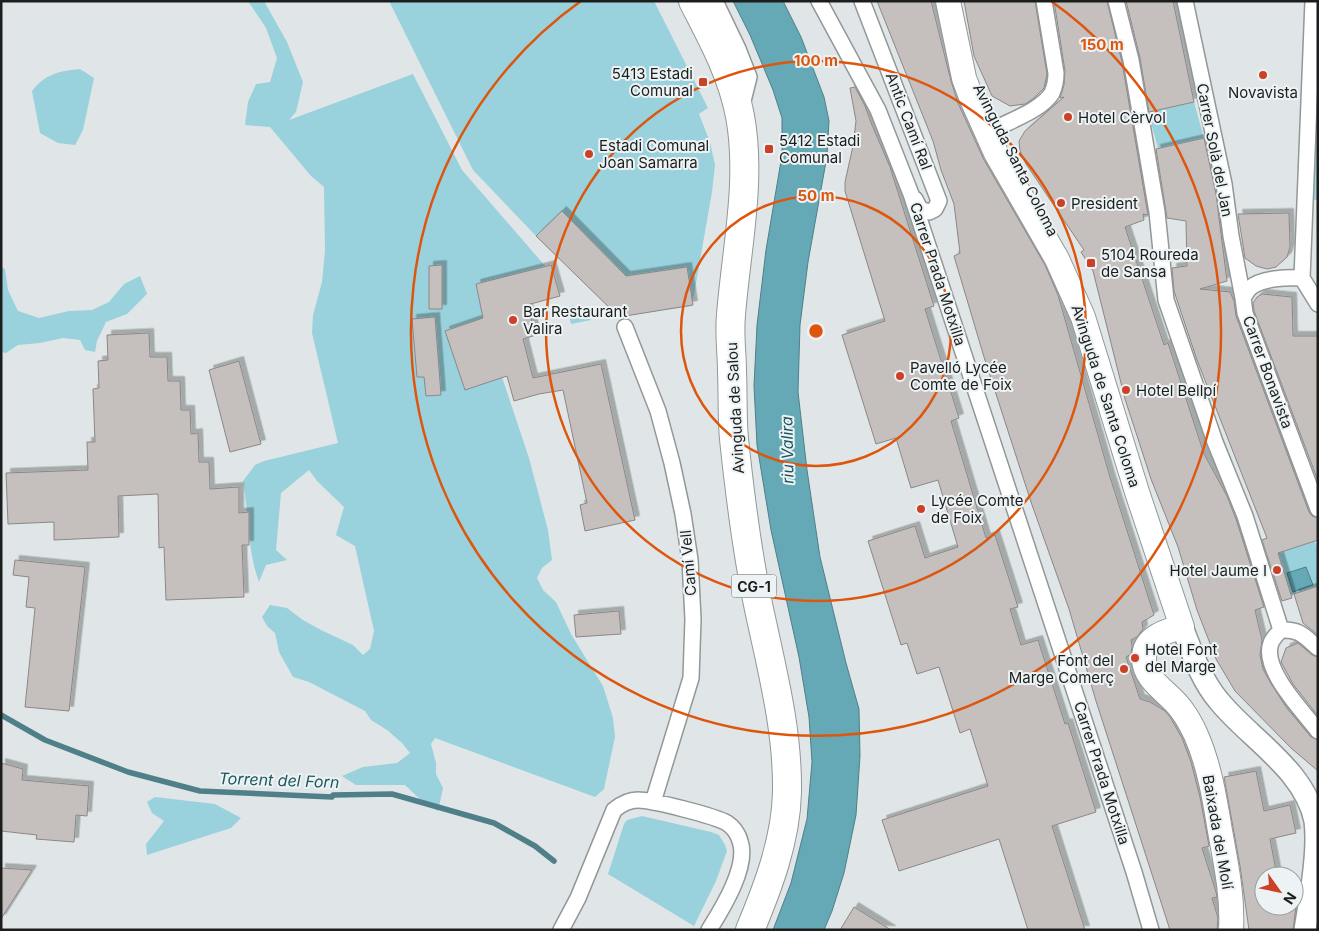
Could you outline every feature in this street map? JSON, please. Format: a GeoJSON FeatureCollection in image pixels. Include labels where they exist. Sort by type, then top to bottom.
{"type":"FeatureCollection","features":[{"type":"Feature","properties":{"kind":"highway","name":"Avinguda de Salou"},"geometry":{"type":"LineString","coordinates":[[693,1],[726,67],[740,114],[745,161],[730,319],[734,436],[752,571],[783,730],[787,795],[778,851],[765,894],[750,930]]}},
{"type":"Feature","properties":{"kind":"highway","name":"Avinguda de Salou"},"geometry":{"type":"LineString","coordinates":[[736,930],[762,888],[778,851]]}},
{"type":"Feature","properties":{"kind":"main road","name":"Avinguda Santa Coloma"},"geometry":{"type":"LineString","coordinates":[[948,2],[965,60],[985,103],[993,130]]}},
{"type":"Feature","properties":{"kind":"main road","name":"Avinguda de Santa Coloma"},"geometry":{"type":"LineString","coordinates":[[993,130],[996,153],[1057,259],[1083,317],[1137,492],[1182,627]]}},
{"type":"Feature","properties":{"kind":"main road","name":"Baixada del Molí"},"geometry":{"type":"LineString","coordinates":[[1175,603],[1173,614],[1152,639],[1144,656],[1146,667],[1152,679],[1181,709],[1197,737],[1213,791],[1226,864],[1232,914],[1231,930]]}},
{"type":"Feature","properties":{"kind":"main road"},"geometry":{"type":"LineString","coordinates":[[1158,634],[1182,627]]}},
{"type":"Feature","properties":{"kind":"street"},"geometry":{"type":"LineString","coordinates":[[715,1],[750,77],[740,114]]}},
{"type":"Feature","properties":{"kind":"street","name":"Carrer Prada Motxilla"},"geometry":{"type":"LineString","coordinates":[[818,1],[878,110],[912,194],[1131,863],[1151,930]]}},
{"type":"Feature","properties":{"kind":"street","name":"Antic Camí Ral"},"geometry":{"type":"LineString","coordinates":[[862,1],[939,201],[936,209],[929,212],[920,209],[912,194]]}},
{"type":"Feature","properties":{"kind":"street"},"geometry":{"type":"LineString","coordinates":[[993,130],[1040,105],[1051,94],[1055,85],[1056,73],[1044,1]]}},
{"type":"Feature","properties":{"kind":"street"},"geometry":{"type":"LineString","coordinates":[[1116,1],[1131,60],[1157,212],[1166,300],[1215,442],[1245,516],[1280,630]]}},
{"type":"Feature","properties":{"kind":"street","name":"Carrer Solà del Jan"},"geometry":{"type":"LineString","coordinates":[[1185,1],[1224,184],[1231,236],[1243,298]]}},
{"type":"Feature","properties":{"kind":"street"},"geometry":{"type":"LineString","coordinates":[[1313,1],[1302,278],[1318,304]]}},
{"type":"Feature","properties":{"kind":"street","name":"Carrer Bonavista"},"geometry":{"type":"LineString","coordinates":[[1302,278],[1289,277],[1256,284],[1249,289],[1243,298],[1246,313],[1318,509]]}},
{"type":"Feature","properties":{"kind":"street","name":"Camí Vell"},"geometry":{"type":"LineString","coordinates":[[625,328],[658,411],[683,514],[690,560],[693,619],[691,678],[653,802]]}},
{"type":"Feature","properties":{"kind":"street","name":"Avinguda de Santa Coloma"},"geometry":{"type":"LineString","coordinates":[[1182,627],[1202,674],[1214,694],[1247,731],[1311,789],[1317,837],[1305,930]]}},
{"type":"Feature","properties":{"kind":"street"},"geometry":{"type":"LineString","coordinates":[[1280,630],[1293,629],[1318,648]]}},
{"type":"Feature","properties":{"kind":"street"},"geometry":{"type":"LineString","coordinates":[[1280,630],[1270,644],[1272,666],[1277,676],[1318,730]]}},
{"type":"Feature","properties":{"kind":"street"},"geometry":{"type":"LineString","coordinates":[[561,930],[578,898],[614,810],[620,805],[636,800],[653,802],[716,819],[727,824],[736,832],[741,843],[742,856],[738,873],[709,930]]}},
{"type":"Feature","properties":{"kind":"shaded area"},"geometry":{"type":"Polygon","coordinates":[[[248,1],[264,1],[287,42],[303,82],[296,112],[289,120],[413,74],[462,170],[546,267],[476,284],[484,323],[529,458],[548,530],[552,560],[542,568],[537,578],[543,590],[556,602],[571,634],[603,686],[613,718],[615,737],[604,789],[595,797],[435,738],[431,744],[436,763],[436,774],[443,788],[438,811],[424,803],[405,785],[356,785],[342,776],[363,767],[397,763],[410,753],[387,730],[371,720],[365,711],[309,682],[293,677],[279,652],[275,633],[267,626],[262,617],[270,605],[287,608],[303,620],[353,645],[363,655],[370,649],[374,631],[355,546],[336,535],[344,507],[317,481],[309,470],[281,493],[276,550],[287,560],[266,565],[259,582],[252,557],[243,481],[255,465],[264,461],[338,443],[312,333],[313,315],[322,282],[325,251],[324,187],[311,176],[270,127],[245,125],[248,102],[256,84],[270,82],[277,58],[266,28],[248,1]]]}},
{"type":"Feature","properties":{"kind":"shaded area","name":"Estadi Comunal Joan Samarra"},"geometry":{"type":"Polygon","coordinates":[[[389,1],[654,1],[708,108],[699,114],[710,142],[715,165],[692,306],[619,317],[536,236],[473,170],[389,1]]]}},
{"type":"Feature","properties":{"kind":"shaded area"},"geometry":{"type":"Polygon","coordinates":[[[80,69],[94,78],[83,130],[75,145],[58,143],[40,133],[32,91],[37,85],[53,74],[80,69]]]}},
{"type":"Feature","properties":{"kind":"shaded area"},"geometry":{"type":"Polygon","coordinates":[[[1194,102],[1204,138],[1158,148],[1148,112],[1194,102]]]}},
{"type":"Feature","properties":{"kind":"shaded area"},"geometry":{"type":"Polygon","coordinates":[[[1318,124],[1318,200],[1313,200],[1318,124]]]}},
{"type":"Feature","properties":{"kind":"shaded area"},"geometry":{"type":"Polygon","coordinates":[[[1,267],[5,269],[8,290],[18,311],[39,318],[69,311],[92,310],[109,302],[124,284],[140,276],[147,294],[127,314],[106,322],[97,341],[95,352],[85,350],[80,340],[63,338],[18,345],[6,353],[1,352],[1,267]]]}},
{"type":"Feature","properties":{"kind":"shaded area"},"geometry":{"type":"Polygon","coordinates":[[[573,305],[591,320],[571,324],[567,308],[573,305]]]}},
{"type":"Feature","properties":{"kind":"shaded area"},"geometry":{"type":"Polygon","coordinates":[[[1315,541],[1318,550],[1318,586],[1291,595],[1278,553],[1315,541]]]}},
{"type":"Feature","properties":{"kind":"shaded area"},"geometry":{"type":"Polygon","coordinates":[[[155,797],[215,804],[241,818],[231,828],[147,855],[146,844],[164,821],[152,813],[147,802],[155,797]]]}},
{"type":"Feature","properties":{"kind":"shaded area"},"geometry":{"type":"Polygon","coordinates":[[[642,816],[711,832],[719,835],[725,845],[727,851],[716,881],[694,926],[608,874],[624,824],[627,820],[642,816]]]}},
{"type":"Feature","properties":{"kind":"water","name":"riu Valira"},"geometry":{"type":"Polygon","coordinates":[[[733,1],[783,1],[801,37],[824,97],[829,121],[827,156],[808,262],[800,325],[798,392],[820,557],[859,709],[860,756],[856,815],[844,873],[824,930],[773,930],[791,883],[807,819],[812,762],[809,717],[799,657],[771,530],[757,445],[754,386],[757,325],[766,250],[782,155],[782,118],[773,90],[750,35],[733,1]]]}},
{"type":"Feature","properties":{"kind":"water"},"geometry":{"type":"Polygon","coordinates":[[[1306,567],[1313,585],[1293,592],[1287,573],[1306,567]]]}},
{"type":"Feature","properties":{"kind":"building"},"geometry":{"type":"Polygon","coordinates":[[[877,1],[931,1],[958,103],[984,160],[1045,265],[1058,295],[1110,477],[1154,615],[1142,622],[1143,629],[1137,637],[1131,640],[1131,654],[1126,657],[1140,699],[1150,702],[1165,711],[1170,717],[1182,738],[1191,762],[1209,846],[1202,848],[1217,897],[1212,898],[1218,918],[1217,930],[1170,930],[1096,701],[1069,609],[1031,502],[984,357],[954,256],[960,253],[954,204],[941,170],[933,141],[877,1]]]}},
{"type":"Feature","properties":{"kind":"building"},"geometry":{"type":"Polygon","coordinates":[[[964,1],[1035,1],[1047,74],[1044,88],[1025,104],[1010,106],[992,96],[974,56],[964,1]]]}},
{"type":"Feature","properties":{"kind":"building"},"geometry":{"type":"Polygon","coordinates":[[[1054,1],[1107,1],[1122,62],[1148,215],[1143,214],[1144,220],[1125,227],[1164,345],[1168,343],[1204,454],[1227,496],[1236,519],[1264,607],[1255,610],[1262,640],[1260,655],[1263,669],[1286,707],[1311,737],[1318,740],[1318,771],[1291,748],[1235,691],[1216,659],[1197,610],[1178,547],[1151,479],[1125,399],[1093,271],[1081,252],[1084,250],[1026,164],[1020,151],[1019,141],[1025,131],[1064,97],[1060,98],[1064,85],[1065,71],[1054,1]]]}},
{"type":"Feature","properties":{"kind":"building"},"geometry":{"type":"Polygon","coordinates":[[[1126,1],[1173,1],[1194,102],[1149,112],[1140,58],[1126,1]]]}},
{"type":"Feature","properties":{"kind":"building"},"geometry":{"type":"Polygon","coordinates":[[[855,87],[865,106],[890,167],[934,306],[925,309],[959,418],[951,421],[986,538],[995,535],[1018,607],[1010,609],[1021,645],[1038,640],[1065,724],[1068,723],[1096,812],[1052,826],[1085,930],[1028,930],[999,839],[899,871],[882,820],[988,786],[970,729],[960,733],[939,667],[917,674],[907,643],[901,645],[868,541],[915,526],[925,558],[958,547],[938,480],[911,488],[896,438],[876,444],[842,335],[885,321],[845,191],[856,121],[850,88],[855,87]]]}},
{"type":"Feature","properties":{"kind":"building"},"geometry":{"type":"Polygon","coordinates":[[[1204,138],[1216,194],[1227,281],[1200,289],[1230,292],[1234,301],[1236,316],[1309,512],[1312,516],[1318,518],[1318,540],[1278,553],[1292,598],[1282,601],[1262,540],[1267,538],[1197,360],[1174,291],[1172,268],[1187,266],[1186,221],[1167,218],[1156,149],[1204,138]]]}},
{"type":"Feature","properties":{"kind":"building"},"geometry":{"type":"Polygon","coordinates":[[[562,211],[626,276],[687,267],[693,305],[619,317],[536,236],[562,211]]]}},
{"type":"Feature","properties":{"kind":"building"},"geometry":{"type":"Polygon","coordinates":[[[1289,213],[1290,247],[1287,257],[1276,267],[1267,269],[1256,266],[1245,258],[1238,214],[1289,213]]]}},
{"type":"Feature","properties":{"kind":"building"},"geometry":{"type":"Polygon","coordinates":[[[442,265],[442,309],[429,309],[429,266],[442,265]]]}},
{"type":"Feature","properties":{"kind":"building"},"geometry":{"type":"Polygon","coordinates":[[[551,265],[560,296],[527,305],[536,335],[523,339],[533,378],[601,364],[635,520],[585,531],[580,505],[587,503],[563,390],[514,401],[507,376],[465,390],[445,331],[483,318],[476,284],[551,265]]]}},
{"type":"Feature","properties":{"kind":"building"},"geometry":{"type":"Polygon","coordinates":[[[1262,294],[1292,297],[1293,336],[1318,336],[1318,481],[1254,311],[1253,303],[1262,294]]]}},
{"type":"Feature","properties":{"kind":"building"},"geometry":{"type":"Polygon","coordinates":[[[435,317],[441,395],[426,396],[424,377],[417,377],[412,319],[435,317]]]}},
{"type":"Feature","properties":{"kind":"building"},"geometry":{"type":"Polygon","coordinates":[[[149,333],[150,357],[167,357],[168,381],[180,381],[181,410],[190,410],[191,434],[198,433],[199,462],[209,462],[210,489],[239,487],[239,513],[249,512],[249,545],[242,545],[244,597],[166,600],[164,547],[159,548],[158,494],[118,496],[119,537],[54,540],[54,522],[8,524],[6,473],[88,470],[87,442],[95,442],[93,389],[99,388],[98,361],[108,360],[107,335],[149,333]]]}},
{"type":"Feature","properties":{"kind":"building"},"geometry":{"type":"Polygon","coordinates":[[[239,361],[261,444],[230,452],[209,370],[239,361]]]}},
{"type":"Feature","properties":{"kind":"building"},"geometry":{"type":"Polygon","coordinates":[[[15,560],[85,567],[69,711],[25,707],[35,608],[26,607],[29,577],[13,575],[15,560]]]}},
{"type":"Feature","properties":{"kind":"building"},"geometry":{"type":"Polygon","coordinates":[[[1318,586],[1318,635],[1303,623],[1294,594],[1318,586]]]}},
{"type":"Feature","properties":{"kind":"building"},"geometry":{"type":"Polygon","coordinates":[[[619,611],[621,634],[576,637],[574,615],[619,611]]]}},
{"type":"Feature","properties":{"kind":"building"},"geometry":{"type":"Polygon","coordinates":[[[1298,643],[1312,655],[1318,657],[1318,716],[1293,684],[1281,662],[1286,648],[1298,643]]]}},
{"type":"Feature","properties":{"kind":"building"},"geometry":{"type":"Polygon","coordinates":[[[1,763],[23,769],[22,780],[89,786],[87,816],[76,815],[74,842],[36,839],[37,835],[1,831],[1,763]]]}},
{"type":"Feature","properties":{"kind":"building"},"geometry":{"type":"Polygon","coordinates":[[[1256,771],[1264,811],[1290,805],[1296,833],[1270,839],[1275,866],[1254,866],[1254,916],[1295,916],[1293,930],[1249,930],[1224,777],[1256,771]]]}},
{"type":"Feature","properties":{"kind":"building"},"geometry":{"type":"Polygon","coordinates":[[[1,868],[32,870],[1,919],[1,868]]]}},
{"type":"Feature","properties":{"kind":"building"},"geometry":{"type":"Polygon","coordinates":[[[854,907],[891,930],[840,930],[854,907]]]}},
{"type":"Feature","properties":{"kind":"waterway","name":"Torrent del Forn"},"geometry":{"type":"LineString","coordinates":[[1,715],[45,740],[128,772],[200,791],[332,797],[333,795],[392,794],[494,823],[535,846],[554,861]]}},
{"type":"Feature","properties":{"kind":"place","name":"Novavista"},"geometry":{"type":"Point","coordinates":[1263,75]}},
{"type":"Feature","properties":{"kind":"place","name":"5413 Estadi Comunal"},"geometry":{"type":"Point","coordinates":[703,82]}},
{"type":"Feature","properties":{"kind":"place","name":"Hotel Cèrvol"},"geometry":{"type":"Point","coordinates":[1068,117]}},
{"type":"Feature","properties":{"kind":"place","name":"5412 Estadi Comunal"},"geometry":{"type":"Point","coordinates":[769,149]}},
{"type":"Feature","properties":{"kind":"place","name":"Estadi Comunal Joan Samarra"},"geometry":{"type":"Point","coordinates":[589,154]}},
{"type":"Feature","properties":{"kind":"place","name":"President"},"geometry":{"type":"Point","coordinates":[1061,203]}},
{"type":"Feature","properties":{"kind":"place","name":"5104 Roureda de Sansa"},"geometry":{"type":"Point","coordinates":[1091,263]}},
{"type":"Feature","properties":{"kind":"place","name":"Bar Restaurant Valira"},"geometry":{"type":"Point","coordinates":[513,320]}},
{"type":"Feature","properties":{"kind":"place","name":"Pavelló Lycée Comte de Foix"},"geometry":{"type":"Point","coordinates":[900,376]}},
{"type":"Feature","properties":{"kind":"place","name":"Hotel Bellpí"},"geometry":{"type":"Point","coordinates":[1126,390]}},
{"type":"Feature","properties":{"kind":"place","name":"Lycée Comte de Foix"},"geometry":{"type":"Point","coordinates":[921,509]}},
{"type":"Feature","properties":{"kind":"place","name":"Hotel Jaume I"},"geometry":{"type":"Point","coordinates":[1277,570]}},
{"type":"Feature","properties":{"kind":"place","name":"Hotel Font del Marge"},"geometry":{"type":"Point","coordinates":[1135,658]}},
{"type":"Feature","properties":{"kind":"place","name":"Font del Marge Comerç"},"geometry":{"type":"Point","coordinates":[1124,669]}}]}
